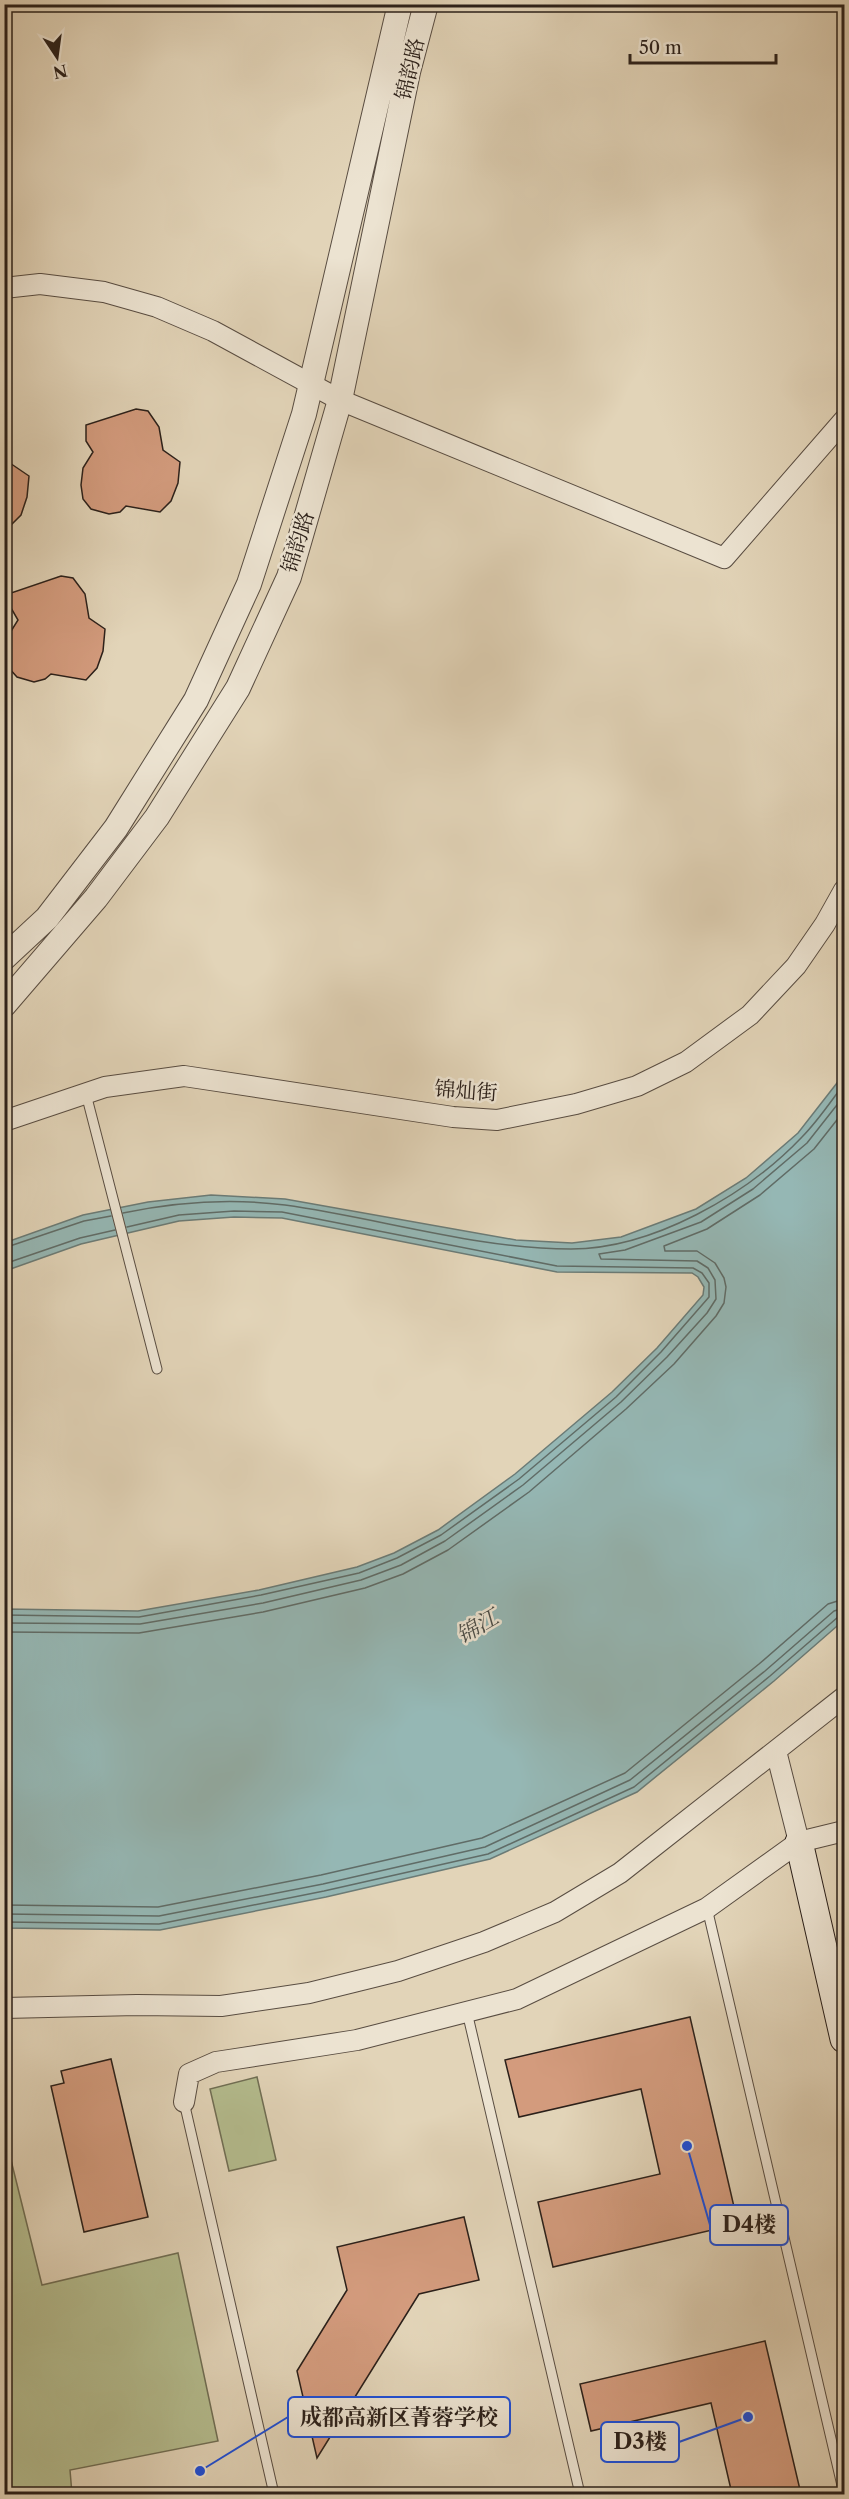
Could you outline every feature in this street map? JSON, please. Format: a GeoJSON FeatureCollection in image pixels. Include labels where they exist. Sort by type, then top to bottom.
{"type":"FeatureCollection","features":[{"type":"Feature","properties":{"kind":"main road"},"geometry":{"type":"LineString","coordinates":[[799,1842],[844,2039]]}},
{"type":"Feature","properties":{"kind":"street","name":"锦韵路"},"geometry":{"type":"LineString","coordinates":[[7,953],[47,918],[116,828],[196,700],[249,584],[304,414],[399,4]]}},
{"type":"Feature","properties":{"kind":"street","name":"锦韵路"},"geometry":{"type":"LineString","coordinates":[[4,1005],[96,898],[157,817],[238,688],[289,577],[340,400],[408,72],[426,4]]}},
{"type":"Feature","properties":{"kind":"street"},"geometry":{"type":"LineString","coordinates":[[4,288],[40,284],[104,292],[157,306],[213,331],[340,400],[724,558],[844,420]]}},
{"type":"Feature","properties":{"kind":"street","name":"锦灿街"},"geometry":{"type":"LineString","coordinates":[[4,1121],[105,1087],[184,1076],[453,1117],[497,1120],[576,1104],[637,1086],[686,1062],[750,1015],[796,966],[825,924],[844,890]]}},
{"type":"Feature","properties":{"kind":"street"},"geometry":{"type":"LineString","coordinates":[[4,2008],[221,2006],[309,1993],[398,1971],[484,1942],[555,1912],[620,1874],[844,1697]]}},
{"type":"Feature","properties":{"kind":"street"},"geometry":{"type":"LineString","coordinates":[[776,1751],[799,1842]]}},
{"type":"Feature","properties":{"kind":"street"},"geometry":{"type":"LineString","coordinates":[[184,2102],[189,2074],[216,2062],[357,2040],[517,1999],[707,1908],[799,1842],[844,1832]]}},
{"type":"Feature","properties":{"kind":"lane"},"geometry":{"type":"LineString","coordinates":[[86,1094],[157,1369]]}},
{"type":"Feature","properties":{"kind":"lane"},"geometry":{"type":"LineString","coordinates":[[707,1908],[844,2494]]}},
{"type":"Feature","properties":{"kind":"lane"},"geometry":{"type":"LineString","coordinates":[[467,2012],[580,2494]]}},
{"type":"Feature","properties":{"kind":"lane"},"geometry":{"type":"LineString","coordinates":[[184,2102],[274,2494]]}},
{"type":"Feature","properties":{"kind":"green space"},"geometry":{"type":"Polygon","coordinates":[[[257,2077],[276,2160],[229,2171],[210,2089],[257,2077]]]}},
{"type":"Feature","properties":{"kind":"green space"},"geometry":{"type":"Polygon","coordinates":[[[5,2136],[42,2285],[178,2253],[218,2441],[70,2470],[72,2494],[5,2494],[5,2136]]]}},
{"type":"Feature","properties":{"kind":"water","name":"锦江"},"geometry":{"type":"Polygon","coordinates":[[[844,1074],[844,1620],[774,1681],[637,1792],[490,1859],[326,1897],[160,1930],[5,1928],[5,1609],[138,1611],[259,1590],[357,1567],[394,1553],[438,1530],[515,1474],[612,1392],[657,1348],[703,1295],[704,1287],[698,1277],[692,1273],[557,1272],[282,1218],[234,1217],[179,1221],[81,1244],[5,1271],[4,1243],[83,1215],[148,1202],[211,1195],[285,1199],[516,1240],[572,1243],[621,1237],[696,1209],[746,1178],[798,1133],[844,1074]]]}},
{"type":"Feature","properties":{"kind":"building"},"geometry":{"type":"Polygon","coordinates":[[[136,409],[148,411],[159,427],[163,450],[180,462],[178,483],[171,501],[160,512],[126,506],[120,512],[109,514],[91,509],[83,499],[81,485],[83,468],[93,452],[86,441],[86,425],[136,409]]]}},
{"type":"Feature","properties":{"kind":"building"},"geometry":{"type":"Polygon","coordinates":[[[4,459],[29,476],[27,497],[21,515],[4,532],[4,459]]]}},
{"type":"Feature","properties":{"kind":"building"},"geometry":{"type":"Polygon","coordinates":[[[61,576],[73,578],[85,594],[89,618],[105,629],[103,651],[97,668],[86,680],[51,674],[45,679],[34,682],[17,677],[8,667],[6,652],[8,636],[18,620],[11,608],[11,593],[61,576]]]}},
{"type":"Feature","properties":{"kind":"building"},"geometry":{"type":"Polygon","coordinates":[[[690,2017],[738,2224],[553,2267],[538,2202],[660,2174],[641,2089],[519,2117],[505,2060],[690,2017]]]}},
{"type":"Feature","properties":{"kind":"building"},"geometry":{"type":"Polygon","coordinates":[[[111,2059],[148,2217],[84,2232],[51,2086],[64,2083],[61,2071],[111,2059]]]}},
{"type":"Feature","properties":{"kind":"building"},"geometry":{"type":"Polygon","coordinates":[[[464,2217],[479,2280],[419,2294],[317,2458],[297,2371],[347,2290],[337,2247],[464,2217]]]}},
{"type":"Feature","properties":{"kind":"building"},"geometry":{"type":"Polygon","coordinates":[[[765,2341],[801,2494],[732,2494],[711,2403],[591,2431],[580,2384],[765,2341]]]}},
{"type":"Feature","properties":{"kind":"place","name":"D4楼"},"geometry":{"type":"Point","coordinates":[687,2146]}},
{"type":"Feature","properties":{"kind":"place","name":"D3楼"},"geometry":{"type":"Point","coordinates":[748,2417]}},
{"type":"Feature","properties":{"kind":"place","name":"成都高新区菁蓉学校"},"geometry":{"type":"Point","coordinates":[200,2471]}}]}
